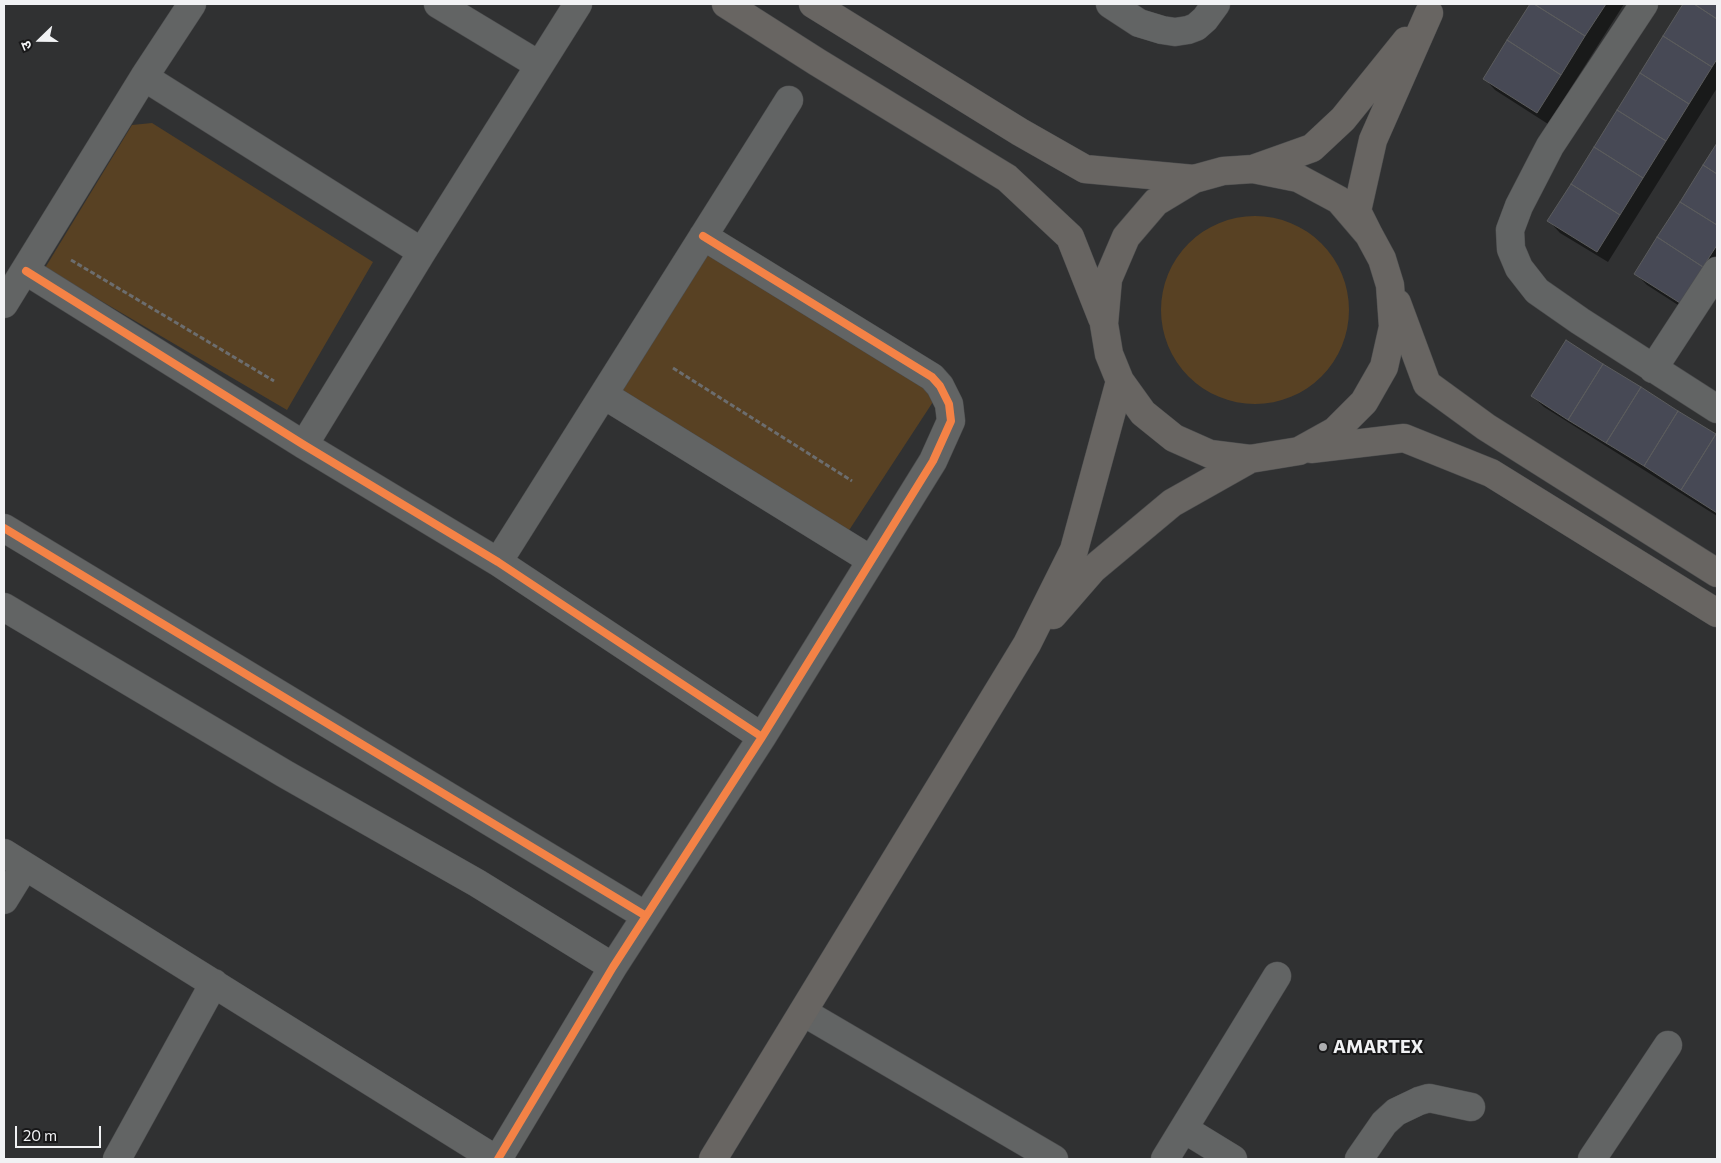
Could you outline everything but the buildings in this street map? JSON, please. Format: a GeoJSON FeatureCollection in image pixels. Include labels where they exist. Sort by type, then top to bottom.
{"type":"FeatureCollection","features":[{"type":"Feature","properties":{"kind":"main road"},"geometry":{"type":"LineString","coordinates":[[726,4],[1007,178],[1070,237],[1104,324],[1109,354],[1120,381],[1143,413],[1174,438],[1210,454],[1250,459],[1404,438],[1491,473],[1717,613]]}},
{"type":"Feature","properties":{"kind":"main road"},"geometry":{"type":"LineString","coordinates":[[813,4],[1020,132],[1085,169],[1194,179]]}},
{"type":"Feature","properties":{"kind":"main road"},"geometry":{"type":"LineString","coordinates":[[1252,169],[1312,148],[1343,119],[1432,8]]}},
{"type":"Feature","properties":{"kind":"main road"},"geometry":{"type":"LineString","coordinates":[[1432,8],[1373,140],[1357,211],[1382,259],[1427,384],[1486,427],[1717,573]]}},
{"type":"Feature","properties":{"kind":"main road"},"geometry":{"type":"LineString","coordinates":[[1104,324],[1108,279],[1126,237],[1156,202],[1194,179],[1223,171],[1252,169],[1298,178],[1339,200],[1370,235]]}},
{"type":"Feature","properties":{"kind":"main road"},"geometry":{"type":"LineString","coordinates":[[1298,451],[1335,431],[1364,402],[1384,366],[1393,326],[1390,285]]}},
{"type":"Feature","properties":{"kind":"main road"},"geometry":{"type":"LineString","coordinates":[[713,1159],[1028,644],[1074,550],[1120,381]]}},
{"type":"Feature","properties":{"kind":"main road"},"geometry":{"type":"LineString","coordinates":[[1028,644],[1093,569],[1164,509],[1250,459]]}},
{"type":"Feature","properties":{"kind":"street"},"geometry":{"type":"LineString","coordinates":[[4,304],[144,77],[192,4]]}},
{"type":"Feature","properties":{"kind":"street"},"geometry":{"type":"LineString","coordinates":[[438,4],[540,65]]}},
{"type":"Feature","properties":{"kind":"street"},"geometry":{"type":"LineString","coordinates":[[304,445],[422,252],[578,4]]}},
{"type":"Feature","properties":{"kind":"street"},"geometry":{"type":"LineString","coordinates":[[1110,4],[1139,23],[1175,32],[1196,27],[1205,19],[1216,4]]}},
{"type":"Feature","properties":{"kind":"street"},"geometry":{"type":"LineString","coordinates":[[1644,4],[1550,146],[1519,206],[1510,230],[1511,248],[1519,268],[1537,291],[1653,369],[1717,409]]}},
{"type":"Feature","properties":{"kind":"street"},"geometry":{"type":"LineString","coordinates":[[144,77],[422,252]]}},
{"type":"Feature","properties":{"kind":"street"},"geometry":{"type":"LineString","coordinates":[[498,562],[789,100]]}},
{"type":"Feature","properties":{"kind":"street"},"geometry":{"type":"LineString","coordinates":[[4,900],[15,859],[496,1159],[613,967],[762,737],[932,461],[951,421],[949,404],[940,386],[932,377],[703,236]]}},
{"type":"Feature","properties":{"kind":"street"},"geometry":{"type":"LineString","coordinates":[[26,271],[304,445],[498,562],[762,737]]}},
{"type":"Feature","properties":{"kind":"street"},"geometry":{"type":"LineString","coordinates":[[1653,369],[1717,271]]}},
{"type":"Feature","properties":{"kind":"street"},"geometry":{"type":"LineString","coordinates":[[604,395],[871,560]]}},
{"type":"Feature","properties":{"kind":"street"},"geometry":{"type":"LineString","coordinates":[[4,528],[646,916]]}},
{"type":"Feature","properties":{"kind":"street"},"geometry":{"type":"LineString","coordinates":[[4,606],[285,774],[477,883],[613,967]]}},
{"type":"Feature","properties":{"kind":"street"},"geometry":{"type":"LineString","coordinates":[[1165,1159],[1277,976]]}},
{"type":"Feature","properties":{"kind":"street"},"geometry":{"type":"LineString","coordinates":[[117,1159],[214,984]]}},
{"type":"Feature","properties":{"kind":"street"},"geometry":{"type":"LineString","coordinates":[[803,1012],[1054,1159]]}},
{"type":"Feature","properties":{"kind":"street"},"geometry":{"type":"LineString","coordinates":[[1592,1159],[1668,1045]]}},
{"type":"Feature","properties":{"kind":"street"},"geometry":{"type":"LineString","coordinates":[[1359,1159],[1384,1123],[1396,1112],[1419,1101],[1429,1098],[1471,1107]]}},
{"type":"Feature","properties":{"kind":"street"},"geometry":{"type":"LineString","coordinates":[[1184,1129],[1233,1159]]}},
{"type":"Feature","properties":{"kind":"path"},"geometry":{"type":"LineString","coordinates":[[71,260],[274,382]]}},
{"type":"Feature","properties":{"kind":"path"},"geometry":{"type":"LineString","coordinates":[[673,368],[852,481]]}},
{"type":"Feature","properties":{"kind":"shaded area"},"geometry":{"type":"Polygon","coordinates":[[[152,123],[373,262],[287,410],[45,268],[132,125],[152,123]]]}},
{"type":"Feature","properties":{"kind":"shaded area"},"geometry":{"type":"Polygon","coordinates":[[[1246,216],[1264,216],[1291,223],[1322,243],[1342,274],[1349,301],[1349,319],[1342,346],[1322,377],[1291,397],[1264,404],[1246,404],[1228,400],[1211,393],[1195,383],[1182,370],[1172,354],[1165,337],[1161,319],[1161,301],[1165,283],[1172,266],[1182,250],[1195,237],[1211,227],[1228,220],[1246,216]]]}},
{"type":"Feature","properties":{"kind":"shaded area"},"geometry":{"type":"Polygon","coordinates":[[[717,234],[944,385],[842,541],[615,390],[717,234]]]}},
{"type":"Feature","properties":{"kind":"cycle path"},"geometry":{"type":"LineString","coordinates":[[498,1159],[613,967],[762,737],[933,461],[951,421],[949,404],[940,386],[932,377],[703,236]]}},
{"type":"Feature","properties":{"kind":"cycle path"},"geometry":{"type":"LineString","coordinates":[[26,271],[304,445],[498,562],[762,737]]}},
{"type":"Feature","properties":{"kind":"cycle path"},"geometry":{"type":"LineString","coordinates":[[4,528],[646,916]]}},
{"type":"Feature","properties":{"kind":"place","name":"AMARTEX"},"geometry":{"type":"Point","coordinates":[1323,1047]}}]}
